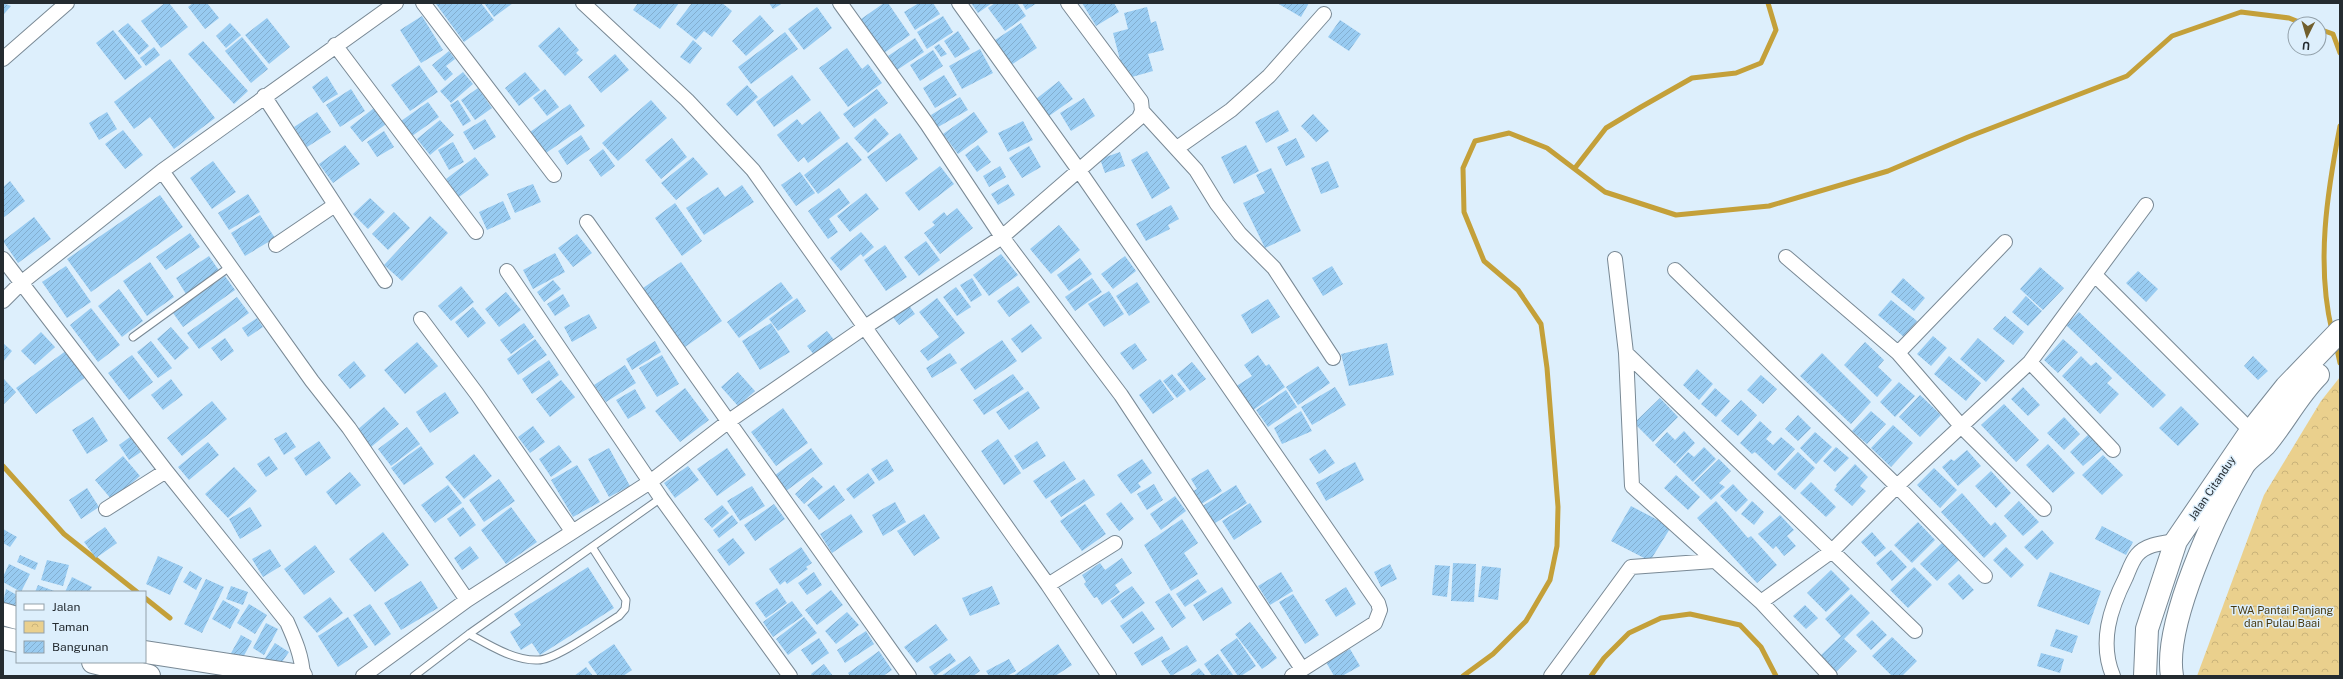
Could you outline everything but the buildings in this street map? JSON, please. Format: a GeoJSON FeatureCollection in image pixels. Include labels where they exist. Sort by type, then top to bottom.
{"type":"FeatureCollection","features":[{"type":"Feature","properties":{"kind":"main road","name":"Jalan Citanduy"},"geometry":{"type":"LineString","coordinates":[[2145,676],[2147,629],[2176,541],[2258,438],[2340,331]]}},
{"type":"Feature","properties":{"kind":"main road","name":"Jalan Citanduy"},"geometry":{"type":"LineString","coordinates":[[2294,390],[2340,350]]}},
{"type":"Feature","properties":{"kind":"main road","name":"Jalan Citanduy"},"geometry":{"type":"LineString","coordinates":[[2172,676],[2175,633],[2209,528],[2258,438]]}},
{"type":"Feature","properties":{"kind":"main road"},"geometry":{"type":"LineString","coordinates":[[3,614],[16,618]]}},
{"type":"Feature","properties":{"kind":"main road"},"geometry":{"type":"LineString","coordinates":[[3,638],[16,641]]}},
{"type":"Feature","properties":{"kind":"main road"},"geometry":{"type":"LineString","coordinates":[[146,652],[302,676]]}},
{"type":"Feature","properties":{"kind":"main road"},"geometry":{"type":"LineString","coordinates":[[98,663],[140,672]]}},
{"type":"Feature","properties":{"kind":"street"},"geometry":{"type":"LineString","coordinates":[[3,59],[67,3]]}},
{"type":"Feature","properties":{"kind":"street"},"geometry":{"type":"LineString","coordinates":[[3,301],[21,283],[162,171],[335,45],[396,3]]}},
{"type":"Feature","properties":{"kind":"street"},"geometry":{"type":"LineString","coordinates":[[423,3],[554,175]]}},
{"type":"Feature","properties":{"kind":"street"},"geometry":{"type":"LineString","coordinates":[[583,3],[687,100],[753,170],[1048,585],[1110,676]]}},
{"type":"Feature","properties":{"kind":"street"},"geometry":{"type":"LineString","coordinates":[[840,3],[927,124],[1002,237],[1121,395],[1297,673],[1375,623],[1380,610],[1378,603],[1078,169],[959,3]]}},
{"type":"Feature","properties":{"kind":"street"},"geometry":{"type":"LineString","coordinates":[[363,676],[467,600],[650,482],[729,421],[865,327],[1002,237],[1078,169],[1139,118],[1142,111],[1141,101],[1068,3]]}},
{"type":"Feature","properties":{"kind":"street"},"geometry":{"type":"LineString","coordinates":[[1176,148],[1231,110],[1269,76],[1324,14]]}},
{"type":"Feature","properties":{"kind":"street"},"geometry":{"type":"LineString","coordinates":[[335,45],[476,232]]}},
{"type":"Feature","properties":{"kind":"street"},"geometry":{"type":"LineString","coordinates":[[264,96],[385,281]]}},
{"type":"Feature","properties":{"kind":"street"},"geometry":{"type":"LineString","coordinates":[[1142,111],[1196,170],[1217,204],[1240,234],[1274,268],[1333,358]]}},
{"type":"Feature","properties":{"kind":"street"},"geometry":{"type":"LineString","coordinates":[[162,171],[312,381],[349,428],[467,600]]}},
{"type":"Feature","properties":{"kind":"street"},"geometry":{"type":"LineString","coordinates":[[276,245],[335,205]]}},
{"type":"Feature","properties":{"kind":"street"},"geometry":{"type":"LineString","coordinates":[[1761,602],[1832,552],[1897,486],[2030,362],[2146,205]]}},
{"type":"Feature","properties":{"kind":"street"},"geometry":{"type":"LineString","coordinates":[[587,222],[909,676]]}},
{"type":"Feature","properties":{"kind":"street"},"geometry":{"type":"LineString","coordinates":[[1898,353],[2005,242]]}},
{"type":"Feature","properties":{"kind":"street"},"geometry":{"type":"LineString","coordinates":[[1786,257],[1898,353],[1962,427],[2044,509]]}},
{"type":"Feature","properties":{"kind":"street"},"geometry":{"type":"LineString","coordinates":[[1615,258],[1626,353],[1632,486],[1761,602],[1830,676]]}},
{"type":"Feature","properties":{"kind":"street"},"geometry":{"type":"LineString","coordinates":[[3,259],[166,471],[287,622],[296,642],[302,662],[302,676]]}},
{"type":"Feature","properties":{"kind":"street"},"geometry":{"type":"LineString","coordinates":[[1675,270],[1897,486],[1985,576]]}},
{"type":"Feature","properties":{"kind":"street"},"geometry":{"type":"LineString","coordinates":[[507,271],[661,498],[790,676]]}},
{"type":"Feature","properties":{"kind":"street"},"geometry":{"type":"LineString","coordinates":[[2095,275],[2258,438]]}},
{"type":"Feature","properties":{"kind":"street"},"geometry":{"type":"LineString","coordinates":[[421,319],[477,394],[572,532]]}},
{"type":"Feature","properties":{"kind":"street"},"geometry":{"type":"LineString","coordinates":[[1626,353],[1915,631]]}},
{"type":"Feature","properties":{"kind":"street"},"geometry":{"type":"LineString","coordinates":[[2030,362],[2114,450]]}},
{"type":"Feature","properties":{"kind":"street"},"geometry":{"type":"LineString","coordinates":[[106,509],[166,471]]}},
{"type":"Feature","properties":{"kind":"street"},"geometry":{"type":"LineString","coordinates":[[2113,676],[2107,658],[2106,637],[2109,618],[2121,586],[2137,555],[2153,545],[2176,541]]}},
{"type":"Feature","properties":{"kind":"street"},"geometry":{"type":"LineString","coordinates":[[1048,585],[1114,543]]}},
{"type":"Feature","properties":{"kind":"street"},"geometry":{"type":"LineString","coordinates":[[1551,676],[1631,567],[1714,561]]}},
{"type":"Feature","properties":{"kind":"lane"},"geometry":{"type":"LineString","coordinates":[[133,337],[231,266]]}},
{"type":"Feature","properties":{"kind":"lane"},"geometry":{"type":"LineString","coordinates":[[414,676],[469,634],[661,498]]}},
{"type":"Feature","properties":{"kind":"lane"},"geometry":{"type":"LineString","coordinates":[[469,634],[502,651],[539,660],[560,652],[620,616],[625,608],[626,600],[592,547]]}},
{"type":"Feature","properties":{"kind":"green space","name":"TWA Pantai Panjang dan Pulau Baai"},"geometry":{"type":"Polygon","coordinates":[[[2340,377],[2340,676],[2197,676],[2264,495],[2321,401],[2340,377]]]}},
{"type":"Feature","properties":{"kind":"waterway"},"geometry":{"type":"LineString","coordinates":[[1575,168],[1606,128],[1692,78],[1736,73],[1761,63],[1776,30],[1768,3]]}},
{"type":"Feature","properties":{"kind":"waterway"},"geometry":{"type":"LineString","coordinates":[[1463,676],[1493,654],[1526,621],[1550,580],[1557,546],[1558,507],[1547,368],[1541,324],[1518,290],[1484,261],[1464,212],[1463,168],[1475,141],[1509,133],[1547,148],[1605,192],[1676,215],[1769,206],[1888,171],[1968,137],[2127,76],[2172,36],[2241,12],[2287,18]]}},
{"type":"Feature","properties":{"kind":"waterway"},"geometry":{"type":"LineString","coordinates":[[2327,32],[2333,34],[2340,53]]}},
{"type":"Feature","properties":{"kind":"waterway"},"geometry":{"type":"LineString","coordinates":[[2332,331],[2327,306],[2325,280],[2325,228],[2331,177],[2340,126]]}},
{"type":"Feature","properties":{"kind":"waterway"},"geometry":{"type":"LineString","coordinates":[[2336,345],[2340,363]]}},
{"type":"Feature","properties":{"kind":"waterway"},"geometry":{"type":"LineString","coordinates":[[3,466],[64,534],[136,591]]}},
{"type":"Feature","properties":{"kind":"waterway"},"geometry":{"type":"LineString","coordinates":[[146,599],[170,618]]}},
{"type":"Feature","properties":{"kind":"waterway"},"geometry":{"type":"LineString","coordinates":[[1591,676],[1604,658],[1629,633],[1661,618],[1690,614],[1740,625],[1761,647],[1776,676]]}}]}
